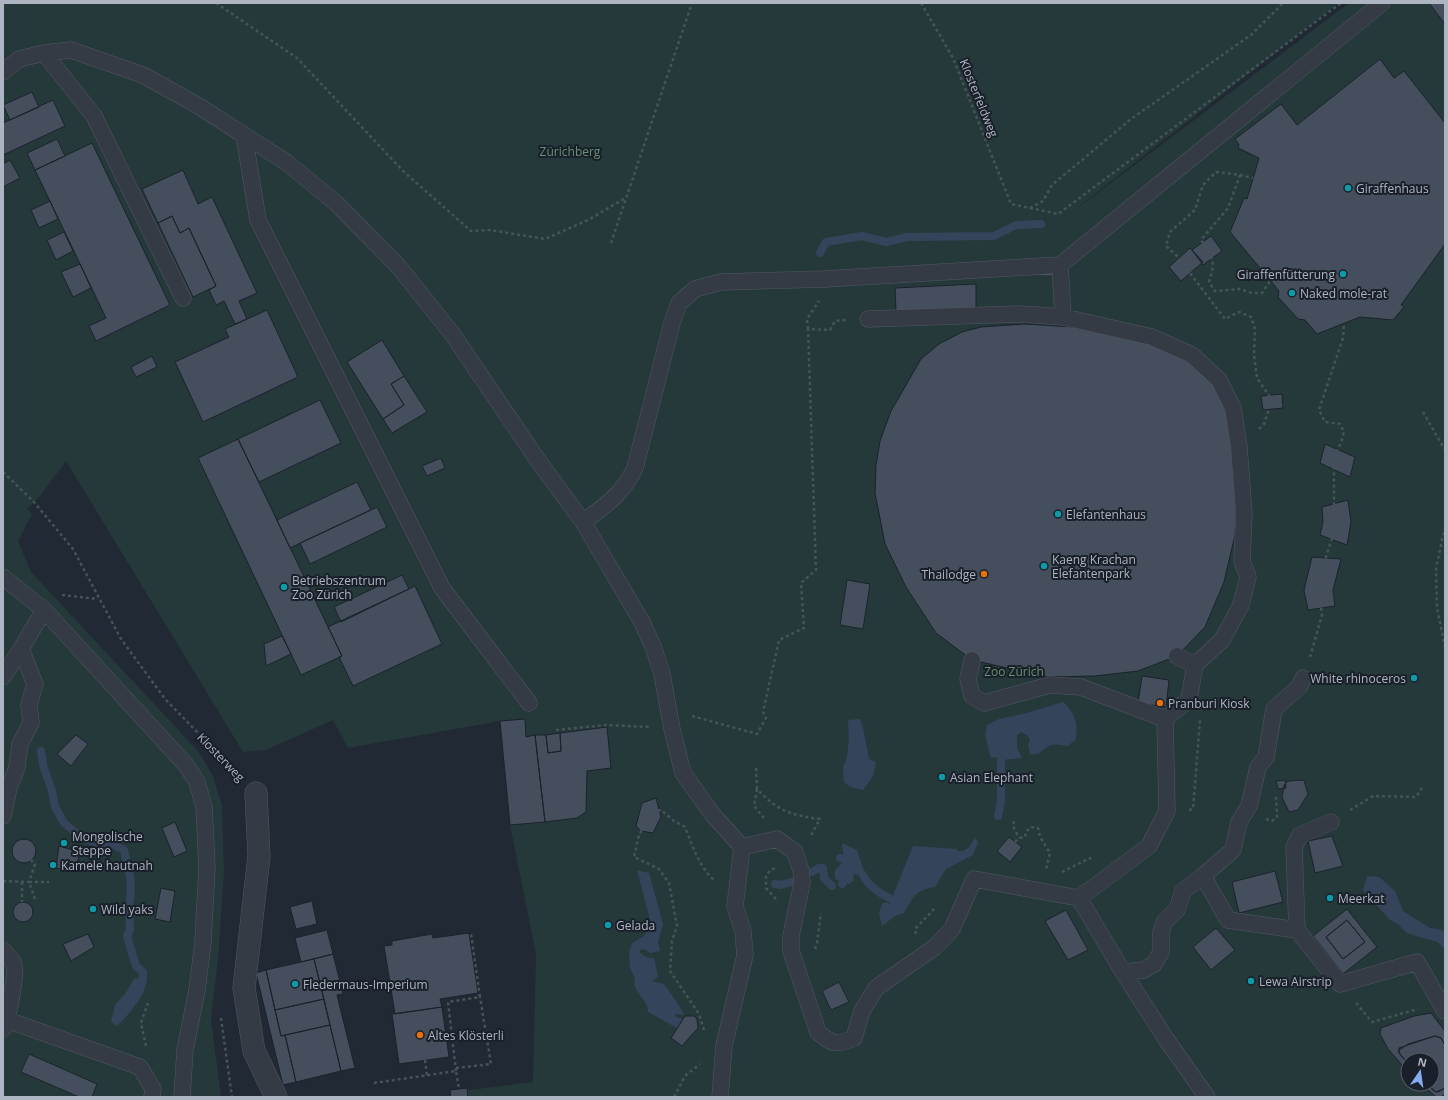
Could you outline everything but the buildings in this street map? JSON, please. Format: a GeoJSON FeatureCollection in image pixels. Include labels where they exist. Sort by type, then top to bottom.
{"type":"FeatureCollection","features":[{"type":"Feature","properties":{"kind":"street"},"geometry":{"type":"LineString","coordinates":[[256,793],[259,856],[244,988],[254,1051],[276,1097]]}},
{"type":"Feature","properties":{"kind":"lane"},"geometry":{"type":"LineString","coordinates":[[583,522],[609,503],[625,487],[635,468],[672,323],[679,303],[695,289],[721,282],[825,279],[1060,266],[1382,3]]}},
{"type":"Feature","properties":{"kind":"lane"},"geometry":{"type":"LineString","coordinates":[[3,72],[19,59],[44,53],[71,50],[143,75],[197,105],[286,162],[336,203],[399,267],[453,335],[537,459],[583,522],[642,622],[654,649],[662,674],[672,729],[683,773],[713,815],[742,847],[735,906],[743,931],[745,955],[724,1046],[720,1097]]}},
{"type":"Feature","properties":{"kind":"lane"},"geometry":{"type":"LineString","coordinates":[[44,53],[94,116],[183,298]]}},
{"type":"Feature","properties":{"kind":"lane"},"geometry":{"type":"LineString","coordinates":[[244,135],[258,220],[438,581],[529,703]]}},
{"type":"Feature","properties":{"kind":"lane"},"geometry":{"type":"LineString","coordinates":[[1060,266],[1063,317]]}},
{"type":"Feature","properties":{"kind":"lane"},"geometry":{"type":"LineString","coordinates":[[868,319],[1021,314],[1063,317],[1152,337],[1192,355],[1219,380],[1233,408],[1239,448],[1244,514],[1242,561],[1248,577],[1241,605],[1222,640],[1196,665],[1189,699],[1165,719]]}},
{"type":"Feature","properties":{"kind":"lane"},"geometry":{"type":"LineString","coordinates":[[3,577],[44,610],[186,765],[197,782],[204,807],[207,867],[204,934],[197,990],[185,1050],[182,1097]]}},
{"type":"Feature","properties":{"kind":"lane"},"geometry":{"type":"LineString","coordinates":[[3,677],[44,610]]}},
{"type":"Feature","properties":{"kind":"lane"},"geometry":{"type":"LineString","coordinates":[[3,816],[9,788],[18,767],[20,744],[31,723],[29,705],[35,684],[21,649]]}},
{"type":"Feature","properties":{"kind":"lane"},"geometry":{"type":"LineString","coordinates":[[1177,656],[1196,665]]}},
{"type":"Feature","properties":{"kind":"lane"},"geometry":{"type":"LineString","coordinates":[[972,660],[968,679],[972,696],[984,703],[1050,685],[1082,687],[1165,719]]}},
{"type":"Feature","properties":{"kind":"lane"},"geometry":{"type":"LineString","coordinates":[[1123,972],[1144,970],[1154,964],[1161,952],[1161,932],[1165,921],[1177,910],[1183,891],[1233,850],[1239,822],[1249,806],[1258,767],[1266,757],[1274,709],[1300,686],[1303,678]]}},
{"type":"Feature","properties":{"kind":"lane"},"geometry":{"type":"LineString","coordinates":[[1079,898],[1149,846],[1167,811],[1165,719]]}},
{"type":"Feature","properties":{"kind":"lane"},"geometry":{"type":"LineString","coordinates":[[1331,822],[1300,835],[1294,847],[1297,930],[1340,984],[1417,962],[1443,1007]]}},
{"type":"Feature","properties":{"kind":"lane"},"geometry":{"type":"LineString","coordinates":[[742,847],[777,840],[795,852],[801,871],[802,883],[791,936],[791,951],[818,1032],[828,1041],[841,1043],[854,1038],[862,1011],[876,988],[934,947],[952,929],[974,878],[1079,898],[1123,972],[1166,1039],[1207,1097]]}},
{"type":"Feature","properties":{"kind":"lane"},"geometry":{"type":"LineString","coordinates":[[1203,876],[1228,920],[1297,930]]}},
{"type":"Feature","properties":{"kind":"lane"},"geometry":{"type":"LineString","coordinates":[[3,950],[13,963],[14,974],[5,1025],[140,1067],[153,1089],[152,1097]]}},
{"type":"Feature","properties":{"kind":"path"},"geometry":{"type":"LineString","coordinates":[[216,3],[297,58],[404,172],[471,231],[490,230],[545,239],[588,220],[627,197]]}},
{"type":"Feature","properties":{"kind":"path"},"geometry":{"type":"LineString","coordinates":[[611,243],[692,3]]}},
{"type":"Feature","properties":{"kind":"path","name":"Klosterfeldweg"},"geometry":{"type":"LineString","coordinates":[[921,3],[953,58],[1011,204],[1030,208]]}},
{"type":"Feature","properties":{"kind":"path"},"geometry":{"type":"LineString","coordinates":[[1030,208],[1043,200],[1052,185],[1131,119],[1251,35],[1283,3]]}},
{"type":"Feature","properties":{"kind":"path"},"geometry":{"type":"LineString","coordinates":[[1030,208],[1058,214],[1341,3]]}},
{"type":"Feature","properties":{"kind":"path"},"geometry":{"type":"LineString","coordinates":[[1239,448],[1264,424],[1272,400],[1257,378],[1254,355],[1255,329],[1251,317],[1239,312],[1225,319],[1177,256],[1166,246],[1170,232],[1195,210],[1203,185],[1216,172],[1253,178]]}},
{"type":"Feature","properties":{"kind":"path"},"geometry":{"type":"LineString","coordinates":[[1240,175],[1228,208],[1201,240],[1213,258],[1214,267],[1209,282],[1215,291],[1239,289],[1252,293],[1262,293],[1270,281]]}},
{"type":"Feature","properties":{"kind":"path"},"geometry":{"type":"LineString","coordinates":[[709,721],[757,734],[766,718],[764,712],[779,640],[804,628],[801,583],[816,570],[807,319],[825,291],[825,279]]}},
{"type":"Feature","properties":{"kind":"path"},"geometry":{"type":"LineString","coordinates":[[808,329],[830,330],[835,321],[849,320]]}},
{"type":"Feature","properties":{"kind":"path"},"geometry":{"type":"LineString","coordinates":[[1303,678],[1322,615],[1318,582],[1334,532],[1334,456],[1341,443],[1344,432],[1340,424],[1325,422],[1319,410],[1343,338],[1344,323]]}},
{"type":"Feature","properties":{"kind":"path"},"geometry":{"type":"LineString","coordinates":[[1423,412],[1445,450]]}},
{"type":"Feature","properties":{"kind":"path","name":"Klosterweg"},"geometry":{"type":"LineString","coordinates":[[3,472],[34,502],[73,550],[120,639],[165,699],[256,793]]}},
{"type":"Feature","properties":{"kind":"path"},"geometry":{"type":"LineString","coordinates":[[1445,533],[1443,535],[1436,569],[1437,608],[1445,647]]}},
{"type":"Feature","properties":{"kind":"path"},"geometry":{"type":"LineString","coordinates":[[44,610],[54,597],[61,595],[98,599]]}},
{"type":"Feature","properties":{"kind":"path"},"geometry":{"type":"LineString","coordinates":[[1167,811],[1193,809],[1201,706],[1189,699]]}},
{"type":"Feature","properties":{"kind":"path"},"geometry":{"type":"LineString","coordinates":[[556,730],[606,725],[643,727]]}},
{"type":"Feature","properties":{"kind":"path"},"geometry":{"type":"LineString","coordinates":[[756,768],[757,789],[754,806],[769,824],[775,828],[777,840]]}},
{"type":"Feature","properties":{"kind":"path"},"geometry":{"type":"LineString","coordinates":[[1331,822],[1373,796],[1416,797],[1422,788]]}},
{"type":"Feature","properties":{"kind":"path"},"geometry":{"type":"LineString","coordinates":[[757,789],[771,804],[794,816],[820,819],[809,839]]}},
{"type":"Feature","properties":{"kind":"path"},"geometry":{"type":"LineString","coordinates":[[1275,790],[1278,808]]}},
{"type":"Feature","properties":{"kind":"path"},"geometry":{"type":"LineString","coordinates":[[724,1046],[708,1043],[699,1014],[670,971],[672,940],[677,926],[668,883],[659,869],[634,858],[639,835],[652,812],[661,810],[674,821],[685,827],[697,856],[707,874],[720,885],[738,889]]}},
{"type":"Feature","properties":{"kind":"path"},"geometry":{"type":"LineString","coordinates":[[1014,821],[1014,826],[1019,838]]}},
{"type":"Feature","properties":{"kind":"path"},"geometry":{"type":"LineString","coordinates":[[1015,842],[1019,838],[1025,837],[1026,832],[1030,827],[1038,828],[1040,837],[1050,852],[1040,890]]}},
{"type":"Feature","properties":{"kind":"path"},"geometry":{"type":"LineString","coordinates":[[777,901],[766,888],[766,877],[770,870],[780,867],[795,852]]}},
{"type":"Feature","properties":{"kind":"path"},"geometry":{"type":"LineString","coordinates":[[31,860],[35,864],[29,882],[35,899]]}},
{"type":"Feature","properties":{"kind":"path"},"geometry":{"type":"LineString","coordinates":[[3,881],[48,882]]}},
{"type":"Feature","properties":{"kind":"path"},"geometry":{"type":"LineString","coordinates":[[22,882],[22,902]]}},
{"type":"Feature","properties":{"kind":"path"},"geometry":{"type":"LineString","coordinates":[[374,1083],[491,1064],[471,934]]}},
{"type":"Feature","properties":{"kind":"path"},"geometry":{"type":"LineString","coordinates":[[1340,984],[1372,1022],[1443,1007]]}},
{"type":"Feature","properties":{"kind":"path"},"geometry":{"type":"LineString","coordinates":[[459,1089],[448,1002],[480,997]]}},
{"type":"Feature","properties":{"kind":"path"},"geometry":{"type":"LineString","coordinates":[[140,1067],[146,1048],[141,1023],[148,1003]]}},
{"type":"Feature","properties":{"kind":"path"},"geometry":{"type":"LineString","coordinates":[[425,1060],[427,1075]]}},
{"type":"Feature","properties":{"kind":"path"},"geometry":{"type":"LineString","coordinates":[[674,1097],[686,1076],[702,1062]]}},
{"type":"Feature","properties":{"kind":"green space","name":"Zoo Zürich"},"geometry":{"type":"Polygon","coordinates":[[[3,3],[1339,3],[1059,222],[1349,3],[1445,3],[1445,1097],[454,1097],[453,1092],[533,1082],[536,954],[510,825],[500,721],[348,748],[333,720],[266,750],[243,752],[66,461],[40,496],[27,509],[32,514],[18,541],[31,572],[198,751],[213,776],[222,805],[224,874],[218,959],[211,1018],[221,1097],[3,1097],[3,3]]]}},
{"type":"Feature","properties":{"kind":"water"},"geometry":{"type":"Polygon","coordinates":[[[1063,702],[1073,714],[1076,723],[1076,739],[1068,746],[1051,745],[1037,754],[1030,754],[1028,745],[1030,741],[1028,736],[1021,732],[1017,735],[1017,748],[1022,758],[1001,760],[996,757],[991,758],[985,735],[987,725],[999,719],[1027,713],[1063,702]]]}},
{"type":"Feature","properties":{"kind":"water"},"geometry":{"type":"Polygon","coordinates":[[[860,719],[869,759],[876,762],[873,776],[863,790],[850,787],[844,782],[843,767],[847,758],[849,739],[848,720],[860,719]]]}},
{"type":"Feature","properties":{"kind":"water"},"geometry":{"type":"Polygon","coordinates":[[[975,838],[978,842],[973,855],[946,869],[935,887],[919,892],[913,898],[904,913],[895,916],[882,926],[879,913],[882,904],[886,902],[890,904],[894,900],[894,893],[913,846],[957,849],[958,851],[961,851],[968,848],[975,838]]]}},
{"type":"Feature","properties":{"kind":"water"},"geometry":{"type":"Polygon","coordinates":[[[842,843],[857,850],[865,874],[861,876],[854,874],[853,881],[849,884],[835,879],[835,870],[842,863],[844,858],[842,843]]]}},
{"type":"Feature","properties":{"kind":"water"},"geometry":{"type":"Polygon","coordinates":[[[637,870],[649,873],[663,924],[658,942],[660,951],[650,953],[645,949],[640,950],[640,953],[648,958],[654,958],[658,977],[652,981],[664,984],[684,1015],[675,1014],[676,1017],[683,1019],[677,1028],[648,1012],[647,1005],[634,984],[635,978],[630,968],[629,952],[632,943],[644,936],[651,924],[637,870]]]}},
{"type":"Feature","properties":{"kind":"water"},"geometry":{"type":"Polygon","coordinates":[[[1367,876],[1379,877],[1395,891],[1403,911],[1430,928],[1439,929],[1445,932],[1445,949],[1437,942],[1407,933],[1398,924],[1389,919],[1363,890],[1367,876]]]}},
{"type":"Feature","properties":{"kind":"water"},"geometry":{"type":"Polygon","coordinates":[[[147,975],[145,989],[137,1003],[117,1026],[111,1022],[115,1005],[125,994],[134,979],[147,975]]]}},
{"type":"Feature","properties":{"kind":"waterway"},"geometry":{"type":"LineString","coordinates":[[820,253],[826,242],[862,236],[886,242],[907,237],[994,236],[1016,225],[1041,224]]}},
{"type":"Feature","properties":{"kind":"waterway"},"geometry":{"type":"LineString","coordinates":[[41,751],[43,765],[52,791],[55,807],[64,823],[82,838],[104,845],[112,844],[124,850],[130,876],[131,890],[129,908],[130,930],[127,936],[136,966],[143,972],[143,976]]}},
{"type":"Feature","properties":{"kind":"waterway"},"geometry":{"type":"LineString","coordinates":[[998,816],[1001,801],[1001,760]]}},
{"type":"Feature","properties":{"kind":"waterway"},"geometry":{"type":"LineString","coordinates":[[840,858],[845,859]]}},
{"type":"Feature","properties":{"kind":"waterway"},"geometry":{"type":"LineString","coordinates":[[812,872],[819,868]]}},
{"type":"Feature","properties":{"kind":"waterway"},"geometry":{"type":"LineString","coordinates":[[823,868],[824,878],[832,886]]}},
{"type":"Feature","properties":{"kind":"waterway"},"geometry":{"type":"LineString","coordinates":[[863,875],[876,890],[894,900]]}},
{"type":"Feature","properties":{"kind":"waterway"},"geometry":{"type":"LineString","coordinates":[[775,884],[781,885],[791,882]]}},
{"type":"Feature","properties":{"kind":"place","name":"Giraffenhaus"},"geometry":{"type":"Point","coordinates":[1348,188]}},
{"type":"Feature","properties":{"kind":"place","name":"Giraffenfütterung"},"geometry":{"type":"Point","coordinates":[1343,274]}},
{"type":"Feature","properties":{"kind":"place","name":"Naked mole-rat"},"geometry":{"type":"Point","coordinates":[1292,293]}},
{"type":"Feature","properties":{"kind":"place","name":"Elefantenhaus"},"geometry":{"type":"Point","coordinates":[1058,514]}},
{"type":"Feature","properties":{"kind":"place","name":"Kaeng Krachan Elefantenpark"},"geometry":{"type":"Point","coordinates":[1044,566]}},
{"type":"Feature","properties":{"kind":"place","name":"Thailodge"},"geometry":{"type":"Point","coordinates":[984,574]}},
{"type":"Feature","properties":{"kind":"place","name":"Betriebszentrum Zoo Zürich"},"geometry":{"type":"Point","coordinates":[284,587]}},
{"type":"Feature","properties":{"kind":"place","name":"White rhinoceros"},"geometry":{"type":"Point","coordinates":[1414,678]}},
{"type":"Feature","properties":{"kind":"place","name":"Pranburi Kiosk"},"geometry":{"type":"Point","coordinates":[1160,703]}},
{"type":"Feature","properties":{"kind":"place","name":"Asian Elephant"},"geometry":{"type":"Point","coordinates":[942,777]}},
{"type":"Feature","properties":{"kind":"place","name":"Mongolische Steppe"},"geometry":{"type":"Point","coordinates":[64,843]}},
{"type":"Feature","properties":{"kind":"place","name":"Kamele hautnah"},"geometry":{"type":"Point","coordinates":[53,865]}},
{"type":"Feature","properties":{"kind":"place","name":"Meerkat"},"geometry":{"type":"Point","coordinates":[1330,898]}},
{"type":"Feature","properties":{"kind":"place","name":"Wild yaks"},"geometry":{"type":"Point","coordinates":[93,909]}},
{"type":"Feature","properties":{"kind":"place","name":"Gelada"},"geometry":{"type":"Point","coordinates":[608,925]}},
{"type":"Feature","properties":{"kind":"place","name":"Lewa Airstrip"},"geometry":{"type":"Point","coordinates":[1251,981]}},
{"type":"Feature","properties":{"kind":"place","name":"Fledermaus-Imperium"},"geometry":{"type":"Point","coordinates":[295,984]}},
{"type":"Feature","properties":{"kind":"place","name":"Altes Klösterli"},"geometry":{"type":"Point","coordinates":[420,1035]}},
{"type":"Feature","properties":{"kind":"park label","name":"Zürichberg"},"geometry":{"type":"Point","coordinates":[570,151]}}]}
